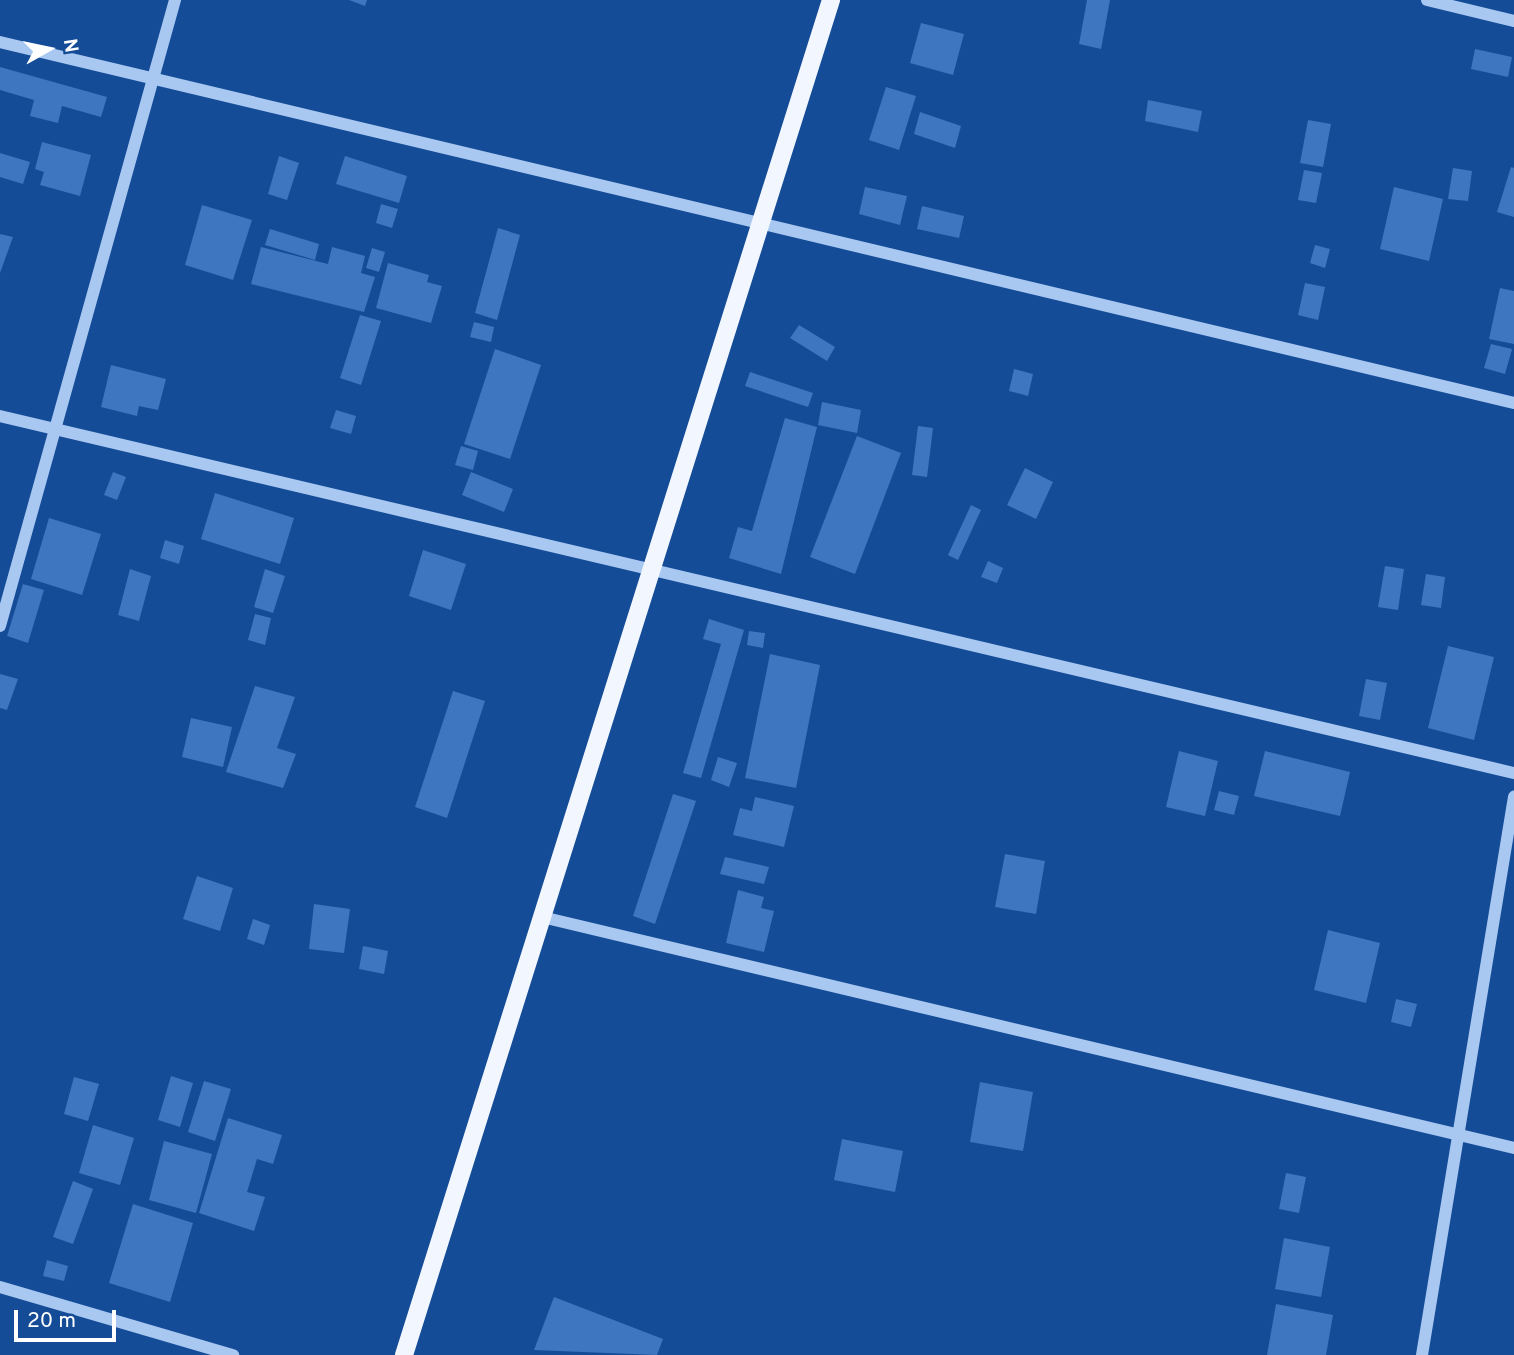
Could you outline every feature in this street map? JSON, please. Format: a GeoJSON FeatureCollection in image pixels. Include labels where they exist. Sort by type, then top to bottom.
{"type":"FeatureCollection","features":[{"type":"Feature","properties":{"kind":"main road"},"geometry":{"type":"LineString","coordinates":[[404,1355],[831,0]]}},
{"type":"Feature","properties":{"kind":"street"},"geometry":{"type":"LineString","coordinates":[[0,626],[175,0]]}},
{"type":"Feature","properties":{"kind":"street"},"geometry":{"type":"LineString","coordinates":[[1427,0],[1514,21]]}},
{"type":"Feature","properties":{"kind":"street"},"geometry":{"type":"LineString","coordinates":[[0,42],[1514,403]]}},
{"type":"Feature","properties":{"kind":"street"},"geometry":{"type":"LineString","coordinates":[[0,416],[1514,773]]}},
{"type":"Feature","properties":{"kind":"street"},"geometry":{"type":"LineString","coordinates":[[1422,1355],[1514,797]]}},
{"type":"Feature","properties":{"kind":"street"},"geometry":{"type":"LineString","coordinates":[[542,917],[1514,1148]]}},
{"type":"Feature","properties":{"kind":"street"},"geometry":{"type":"LineString","coordinates":[[0,1287],[233,1355]]}},
{"type":"Feature","properties":{"kind":"building"},"geometry":{"type":"Polygon","coordinates":[[[349,0],[367,0],[365,6],[349,0]]]}},
{"type":"Feature","properties":{"kind":"building"},"geometry":{"type":"Polygon","coordinates":[[[1087,0],[1110,0],[1101,49],[1079,44],[1087,0]]]}},
{"type":"Feature","properties":{"kind":"building"},"geometry":{"type":"Polygon","coordinates":[[[921,23],[964,34],[953,75],[910,63],[921,23]]]}},
{"type":"Feature","properties":{"kind":"building"},"geometry":{"type":"Polygon","coordinates":[[[1475,49],[1512,57],[1508,77],[1471,69],[1475,49]]]}},
{"type":"Feature","properties":{"kind":"building"},"geometry":{"type":"Polygon","coordinates":[[[0,67],[107,97],[101,117],[62,106],[58,123],[30,116],[34,100],[0,90],[0,67]]]}},
{"type":"Feature","properties":{"kind":"building"},"geometry":{"type":"Polygon","coordinates":[[[886,87],[916,96],[899,150],[869,140],[886,87]]]}},
{"type":"Feature","properties":{"kind":"building"},"geometry":{"type":"Polygon","coordinates":[[[1148,100],[1202,111],[1198,132],[1145,121],[1148,100]]]}},
{"type":"Feature","properties":{"kind":"building"},"geometry":{"type":"Polygon","coordinates":[[[920,112],[961,126],[955,148],[914,134],[920,112]]]}},
{"type":"Feature","properties":{"kind":"building"},"geometry":{"type":"Polygon","coordinates":[[[1308,120],[1331,124],[1323,167],[1300,163],[1308,120]]]}},
{"type":"Feature","properties":{"kind":"building"},"geometry":{"type":"Polygon","coordinates":[[[42,142],[91,155],[80,196],[40,185],[44,172],[35,169],[42,142]]]}},
{"type":"Feature","properties":{"kind":"building"},"geometry":{"type":"Polygon","coordinates":[[[0,153],[30,162],[23,184],[0,177],[0,153]]]}},
{"type":"Feature","properties":{"kind":"building"},"geometry":{"type":"Polygon","coordinates":[[[279,156],[299,163],[287,200],[268,194],[279,156]]]}},
{"type":"Feature","properties":{"kind":"building"},"geometry":{"type":"Polygon","coordinates":[[[345,156],[407,176],[399,203],[336,184],[345,156]]]}},
{"type":"Feature","properties":{"kind":"building"},"geometry":{"type":"Polygon","coordinates":[[[1511,167],[1514,168],[1514,217],[1497,212],[1511,167]]]}},
{"type":"Feature","properties":{"kind":"building"},"geometry":{"type":"Polygon","coordinates":[[[1453,168],[1472,171],[1468,201],[1448,199],[1453,168]]]}},
{"type":"Feature","properties":{"kind":"building"},"geometry":{"type":"Polygon","coordinates":[[[1304,170],[1322,173],[1316,203],[1298,200],[1304,170]]]}},
{"type":"Feature","properties":{"kind":"building"},"geometry":{"type":"Polygon","coordinates":[[[865,187],[907,196],[900,225],[859,214],[865,187]]]}},
{"type":"Feature","properties":{"kind":"building"},"geometry":{"type":"Polygon","coordinates":[[[1394,187],[1443,199],[1429,261],[1380,249],[1394,187]]]}},
{"type":"Feature","properties":{"kind":"building"},"geometry":{"type":"Polygon","coordinates":[[[381,204],[398,209],[392,228],[376,223],[381,204]]]}},
{"type":"Feature","properties":{"kind":"building"},"geometry":{"type":"Polygon","coordinates":[[[202,205],[252,220],[233,280],[185,265],[202,205]]]}},
{"type":"Feature","properties":{"kind":"building"},"geometry":{"type":"Polygon","coordinates":[[[922,206],[964,216],[959,238],[917,229],[922,206]]]}},
{"type":"Feature","properties":{"kind":"building"},"geometry":{"type":"Polygon","coordinates":[[[498,228],[520,235],[497,320],[475,313],[498,228]]]}},
{"type":"Feature","properties":{"kind":"building"},"geometry":{"type":"Polygon","coordinates":[[[270,229],[319,244],[315,260],[265,245],[270,229]]]}},
{"type":"Feature","properties":{"kind":"building"},"geometry":{"type":"Polygon","coordinates":[[[0,234],[13,237],[0,273],[0,234]]]}},
{"type":"Feature","properties":{"kind":"building"},"geometry":{"type":"Polygon","coordinates":[[[1315,245],[1330,249],[1325,268],[1310,263],[1315,245]]]}},
{"type":"Feature","properties":{"kind":"building"},"geometry":{"type":"Polygon","coordinates":[[[261,247],[328,264],[332,247],[365,256],[361,273],[375,277],[364,312],[251,284],[261,247]]]}},
{"type":"Feature","properties":{"kind":"building"},"geometry":{"type":"Polygon","coordinates":[[[372,248],[385,252],[379,272],[366,268],[372,248]]]}},
{"type":"Feature","properties":{"kind":"building"},"geometry":{"type":"Polygon","coordinates":[[[388,263],[429,275],[427,282],[442,286],[431,323],[376,308],[388,263]]]}},
{"type":"Feature","properties":{"kind":"building"},"geometry":{"type":"Polygon","coordinates":[[[1305,283],[1325,287],[1318,320],[1298,315],[1305,283]]]}},
{"type":"Feature","properties":{"kind":"building"},"geometry":{"type":"Polygon","coordinates":[[[1500,288],[1514,291],[1514,344],[1489,339],[1500,288]]]}},
{"type":"Feature","properties":{"kind":"building"},"geometry":{"type":"Polygon","coordinates":[[[360,315],[381,321],[361,385],[340,378],[360,315]]]}},
{"type":"Feature","properties":{"kind":"building"},"geometry":{"type":"Polygon","coordinates":[[[474,322],[494,327],[491,342],[470,337],[474,322]]]}},
{"type":"Feature","properties":{"kind":"building"},"geometry":{"type":"Polygon","coordinates":[[[799,325],[835,347],[827,361],[790,338],[799,325]]]}},
{"type":"Feature","properties":{"kind":"building"},"geometry":{"type":"Polygon","coordinates":[[[1491,344],[1512,349],[1505,374],[1484,368],[1491,344]]]}},
{"type":"Feature","properties":{"kind":"building"},"geometry":{"type":"Polygon","coordinates":[[[495,349],[541,365],[510,459],[464,444],[495,349]]]}},
{"type":"Feature","properties":{"kind":"building"},"geometry":{"type":"Polygon","coordinates":[[[111,365],[166,379],[158,410],[139,406],[137,416],[101,407],[111,365]]]}},
{"type":"Feature","properties":{"kind":"building"},"geometry":{"type":"Polygon","coordinates":[[[1014,369],[1033,374],[1028,396],[1009,391],[1014,369]]]}},
{"type":"Feature","properties":{"kind":"building"},"geometry":{"type":"Polygon","coordinates":[[[750,372],[813,393],[808,407],[745,386],[750,372]]]}},
{"type":"Feature","properties":{"kind":"building"},"geometry":{"type":"Polygon","coordinates":[[[822,402],[861,410],[857,433],[818,425],[822,402]]]}},
{"type":"Feature","properties":{"kind":"building"},"geometry":{"type":"Polygon","coordinates":[[[336,410],[356,416],[351,434],[330,428],[336,410]]]}},
{"type":"Feature","properties":{"kind":"building"},"geometry":{"type":"Polygon","coordinates":[[[785,418],[817,427],[781,574],[729,558],[738,527],[752,531],[785,418]]]}},
{"type":"Feature","properties":{"kind":"building"},"geometry":{"type":"Polygon","coordinates":[[[918,426],[933,428],[927,477],[912,475],[918,426]]]}},
{"type":"Feature","properties":{"kind":"building"},"geometry":{"type":"Polygon","coordinates":[[[857,436],[901,453],[855,574],[810,557],[857,436]]]}},
{"type":"Feature","properties":{"kind":"building"},"geometry":{"type":"Polygon","coordinates":[[[461,446],[478,451],[473,470],[455,465],[461,446]]]}},
{"type":"Feature","properties":{"kind":"building"},"geometry":{"type":"Polygon","coordinates":[[[1025,468],[1053,482],[1036,519],[1007,505],[1025,468]]]}},
{"type":"Feature","properties":{"kind":"building"},"geometry":{"type":"Polygon","coordinates":[[[113,472],[126,477],[117,500],[104,495],[113,472]]]}},
{"type":"Feature","properties":{"kind":"building"},"geometry":{"type":"Polygon","coordinates":[[[471,472],[513,489],[504,512],[462,495],[471,472]]]}},
{"type":"Feature","properties":{"kind":"building"},"geometry":{"type":"Polygon","coordinates":[[[215,493],[294,518],[280,564],[201,539],[215,493]]]}},
{"type":"Feature","properties":{"kind":"building"},"geometry":{"type":"Polygon","coordinates":[[[971,505],[981,510],[958,560],[948,555],[971,505]]]}},
{"type":"Feature","properties":{"kind":"building"},"geometry":{"type":"Polygon","coordinates":[[[49,518],[101,534],[82,595],[31,579],[49,518]]]}},
{"type":"Feature","properties":{"kind":"building"},"geometry":{"type":"Polygon","coordinates":[[[165,540],[184,546],[179,564],[160,558],[165,540]]]}},
{"type":"Feature","properties":{"kind":"building"},"geometry":{"type":"Polygon","coordinates":[[[423,550],[466,564],[451,610],[409,596],[423,550]]]}},
{"type":"Feature","properties":{"kind":"building"},"geometry":{"type":"Polygon","coordinates":[[[988,561],[1003,568],[997,583],[981,577],[988,561]]]}},
{"type":"Feature","properties":{"kind":"building"},"geometry":{"type":"Polygon","coordinates":[[[1385,566],[1404,569],[1398,610],[1378,607],[1385,566]]]}},
{"type":"Feature","properties":{"kind":"building"},"geometry":{"type":"Polygon","coordinates":[[[130,569],[151,576],[139,621],[118,615],[130,569]]]}},
{"type":"Feature","properties":{"kind":"building"},"geometry":{"type":"Polygon","coordinates":[[[265,569],[285,576],[273,613],[254,607],[265,569]]]}},
{"type":"Feature","properties":{"kind":"building"},"geometry":{"type":"Polygon","coordinates":[[[1426,574],[1445,577],[1441,608],[1421,605],[1426,574]]]}},
{"type":"Feature","properties":{"kind":"building"},"geometry":{"type":"Polygon","coordinates":[[[23,584],[44,590],[28,643],[7,636],[23,584]]]}},
{"type":"Feature","properties":{"kind":"building"},"geometry":{"type":"Polygon","coordinates":[[[255,614],[271,618],[265,645],[248,640],[255,614]]]}},
{"type":"Feature","properties":{"kind":"building"},"geometry":{"type":"Polygon","coordinates":[[[709,619],[744,630],[701,778],[683,773],[721,644],[703,639],[709,619]]]}},
{"type":"Feature","properties":{"kind":"building"},"geometry":{"type":"Polygon","coordinates":[[[749,631],[765,633],[763,648],[747,645],[749,631]]]}},
{"type":"Feature","properties":{"kind":"building"},"geometry":{"type":"Polygon","coordinates":[[[1448,646],[1494,657],[1474,740],[1428,728],[1448,646]]]}},
{"type":"Feature","properties":{"kind":"building"},"geometry":{"type":"Polygon","coordinates":[[[770,654],[820,665],[796,788],[745,778],[770,654]]]}},
{"type":"Feature","properties":{"kind":"building"},"geometry":{"type":"Polygon","coordinates":[[[0,674],[18,679],[7,710],[0,708],[0,674]]]}},
{"type":"Feature","properties":{"kind":"building"},"geometry":{"type":"Polygon","coordinates":[[[1366,679],[1387,683],[1380,720],[1359,716],[1366,679]]]}},
{"type":"Feature","properties":{"kind":"building"},"geometry":{"type":"Polygon","coordinates":[[[255,686],[295,697],[277,748],[296,754],[283,788],[226,772],[255,686]]]}},
{"type":"Feature","properties":{"kind":"building"},"geometry":{"type":"Polygon","coordinates":[[[453,691],[485,701],[447,818],[415,807],[453,691]]]}},
{"type":"Feature","properties":{"kind":"building"},"geometry":{"type":"Polygon","coordinates":[[[191,718],[232,727],[223,767],[182,757],[191,718]]]}},
{"type":"Feature","properties":{"kind":"building"},"geometry":{"type":"Polygon","coordinates":[[[1179,751],[1218,761],[1205,816],[1166,807],[1179,751]]]}},
{"type":"Feature","properties":{"kind":"building"},"geometry":{"type":"Polygon","coordinates":[[[1265,751],[1350,772],[1340,816],[1254,796],[1265,751]]]}},
{"type":"Feature","properties":{"kind":"building"},"geometry":{"type":"Polygon","coordinates":[[[718,757],[737,763],[729,787],[711,780],[718,757]]]}},
{"type":"Feature","properties":{"kind":"building"},"geometry":{"type":"Polygon","coordinates":[[[1219,791],[1239,796],[1234,815],[1214,810],[1219,791]]]}},
{"type":"Feature","properties":{"kind":"building"},"geometry":{"type":"Polygon","coordinates":[[[673,794],[696,801],[655,924],[633,916],[673,794]]]}},
{"type":"Feature","properties":{"kind":"building"},"geometry":{"type":"Polygon","coordinates":[[[755,797],[794,806],[784,847],[733,835],[740,808],[752,811],[755,797]]]}},
{"type":"Feature","properties":{"kind":"building"},"geometry":{"type":"Polygon","coordinates":[[[1005,854],[1045,861],[1036,914],[995,907],[1005,854]]]}},
{"type":"Feature","properties":{"kind":"building"},"geometry":{"type":"Polygon","coordinates":[[[725,857],[769,867],[764,884],[720,874],[725,857]]]}},
{"type":"Feature","properties":{"kind":"building"},"geometry":{"type":"Polygon","coordinates":[[[197,876],[233,888],[220,931],[183,919],[197,876]]]}},
{"type":"Feature","properties":{"kind":"building"},"geometry":{"type":"Polygon","coordinates":[[[738,890],[764,897],[761,908],[774,911],[764,952],[726,943],[738,890]]]}},
{"type":"Feature","properties":{"kind":"building"},"geometry":{"type":"Polygon","coordinates":[[[314,904],[350,909],[344,953],[309,949],[314,904]]]}},
{"type":"Feature","properties":{"kind":"building"},"geometry":{"type":"Polygon","coordinates":[[[253,919],[270,925],[264,945],[247,939],[253,919]]]}},
{"type":"Feature","properties":{"kind":"building"},"geometry":{"type":"Polygon","coordinates":[[[1328,930],[1380,943],[1366,1003],[1314,990],[1328,930]]]}},
{"type":"Feature","properties":{"kind":"building"},"geometry":{"type":"Polygon","coordinates":[[[363,946],[388,951],[384,974],[359,969],[363,946]]]}},
{"type":"Feature","properties":{"kind":"building"},"geometry":{"type":"Polygon","coordinates":[[[1396,999],[1417,1004],[1411,1027],[1391,1022],[1396,999]]]}},
{"type":"Feature","properties":{"kind":"building"},"geometry":{"type":"Polygon","coordinates":[[[171,1076],[193,1083],[180,1127],[158,1120],[171,1076]]]}},
{"type":"Feature","properties":{"kind":"building"},"geometry":{"type":"Polygon","coordinates":[[[74,1077],[99,1084],[88,1121],[64,1114],[74,1077]]]}},
{"type":"Feature","properties":{"kind":"building"},"geometry":{"type":"Polygon","coordinates":[[[204,1081],[231,1089],[215,1141],[188,1132],[204,1081]]]}},
{"type":"Feature","properties":{"kind":"building"},"geometry":{"type":"Polygon","coordinates":[[[980,1082],[1033,1092],[1023,1151],[970,1142],[980,1082]]]}},
{"type":"Feature","properties":{"kind":"building"},"geometry":{"type":"Polygon","coordinates":[[[228,1118],[282,1135],[273,1164],[257,1159],[247,1192],[265,1197],[254,1231],[199,1213],[228,1118]]]}},
{"type":"Feature","properties":{"kind":"building"},"geometry":{"type":"Polygon","coordinates":[[[93,1125],[134,1138],[120,1185],[79,1173],[93,1125]]]}},
{"type":"Feature","properties":{"kind":"building"},"geometry":{"type":"Polygon","coordinates":[[[842,1139],[903,1151],[895,1192],[834,1180],[842,1139]]]}},
{"type":"Feature","properties":{"kind":"building"},"geometry":{"type":"Polygon","coordinates":[[[164,1141],[212,1154],[196,1213],[149,1200],[164,1141]]]}},
{"type":"Feature","properties":{"kind":"building"},"geometry":{"type":"Polygon","coordinates":[[[1286,1173],[1306,1177],[1299,1213],[1279,1209],[1286,1173]]]}},
{"type":"Feature","properties":{"kind":"building"},"geometry":{"type":"Polygon","coordinates":[[[73,1181],[93,1189],[73,1244],[53,1237],[73,1181]]]}},
{"type":"Feature","properties":{"kind":"building"},"geometry":{"type":"Polygon","coordinates":[[[133,1204],[193,1223],[170,1302],[109,1283],[133,1204]]]}},
{"type":"Feature","properties":{"kind":"building"},"geometry":{"type":"Polygon","coordinates":[[[1284,1238],[1330,1247],[1321,1297],[1275,1289],[1284,1238]]]}},
{"type":"Feature","properties":{"kind":"building"},"geometry":{"type":"Polygon","coordinates":[[[47,1260],[68,1266],[64,1281],[43,1276],[47,1260]]]}},
{"type":"Feature","properties":{"kind":"building"},"geometry":{"type":"Polygon","coordinates":[[[554,1297],[663,1339],[657,1355],[534,1350],[554,1297]]]}},
{"type":"Feature","properties":{"kind":"building"},"geometry":{"type":"Polygon","coordinates":[[[1276,1304],[1333,1315],[1326,1355],[1267,1355],[1276,1304]]]}}]}
